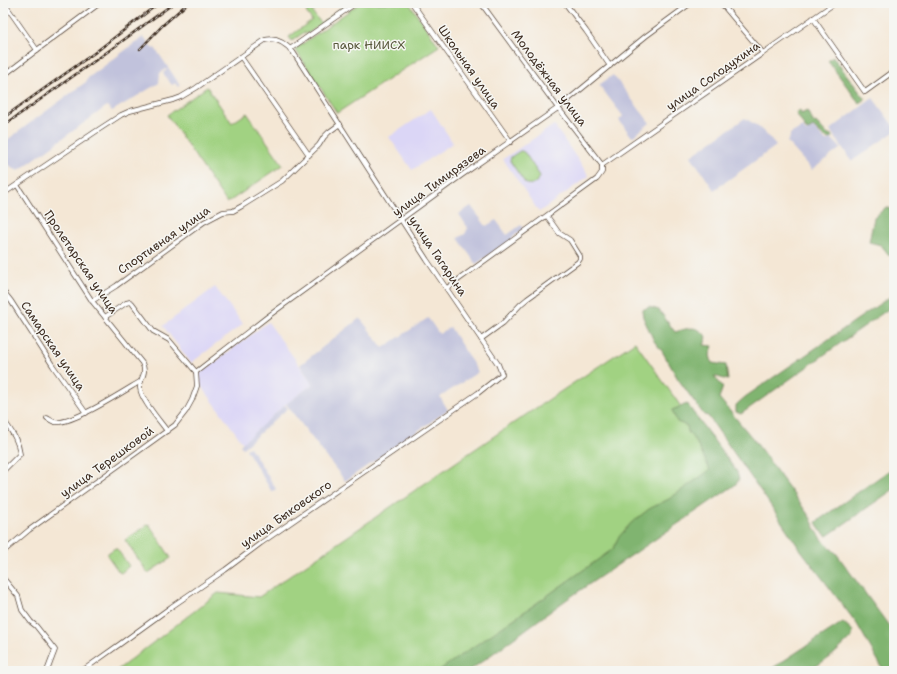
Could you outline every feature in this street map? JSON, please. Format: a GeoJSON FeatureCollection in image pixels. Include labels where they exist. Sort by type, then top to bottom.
{"type":"FeatureCollection","features":[{"type":"Feature","properties":{"kind":"street"},"geometry":{"type":"LineString","coordinates":[[4,3],[37,50]]}},
{"type":"Feature","properties":{"kind":"street"},"geometry":{"type":"LineString","coordinates":[[3,76],[100,3]]}},
{"type":"Feature","properties":{"kind":"street"},"geometry":{"type":"LineString","coordinates":[[3,194],[121,115],[130,111],[181,97],[268,39],[281,41],[290,49],[356,3]]}},
{"type":"Feature","properties":{"kind":"street","name":"Школьная улица"},"geometry":{"type":"LineString","coordinates":[[412,3],[511,142]]}},
{"type":"Feature","properties":{"kind":"street","name":"Молодёжная улица"},"geometry":{"type":"LineString","coordinates":[[481,3],[602,165]]}},
{"type":"Feature","properties":{"kind":"street"},"geometry":{"type":"LineString","coordinates":[[564,3],[586,31],[610,66]]}},
{"type":"Feature","properties":{"kind":"street","name":"улица Тимирязева"},"geometry":{"type":"LineString","coordinates":[[196,372],[267,317],[462,175],[558,108],[646,36],[691,3]]}},
{"type":"Feature","properties":{"kind":"street"},"geometry":{"type":"LineString","coordinates":[[721,3],[763,53]]}},
{"type":"Feature","properties":{"kind":"street","name":"улица Солодухина"},"geometry":{"type":"LineString","coordinates":[[602,165],[835,3]]}},
{"type":"Feature","properties":{"kind":"street"},"geometry":{"type":"LineString","coordinates":[[813,18],[865,92],[894,71]]}},
{"type":"Feature","properties":{"kind":"street","name":"улица Гагарина"},"geometry":{"type":"LineString","coordinates":[[290,49],[401,220],[498,364],[502,374]]}},
{"type":"Feature","properties":{"kind":"street"},"geometry":{"type":"LineString","coordinates":[[241,57],[308,155]]}},
{"type":"Feature","properties":{"kind":"street","name":"Спортивная улица"},"geometry":{"type":"LineString","coordinates":[[92,301],[116,286],[204,222],[223,212],[233,211],[282,181],[329,132],[340,124]]}},
{"type":"Feature","properties":{"kind":"street"},"geometry":{"type":"LineString","coordinates":[[447,288],[597,179],[602,172],[602,165]]}},
{"type":"Feature","properties":{"kind":"street","name":"Пролетарская улица"},"geometry":{"type":"LineString","coordinates":[[17,185],[92,301],[142,363],[144,373],[140,388],[143,397],[168,431]]}},
{"type":"Feature","properties":{"kind":"street"},"geometry":{"type":"LineString","coordinates":[[481,339],[503,324],[526,299],[578,262],[580,259],[580,256],[570,240],[559,232],[547,216]]}},
{"type":"Feature","properties":{"kind":"street","name":"Самарская улица"},"geometry":{"type":"LineString","coordinates":[[3,291],[86,413]]}},
{"type":"Feature","properties":{"kind":"street"},"geometry":{"type":"LineString","coordinates":[[105,317],[126,303],[132,303],[153,331],[169,340],[196,372]]}},
{"type":"Feature","properties":{"kind":"street","name":"улица Терешковой"},"geometry":{"type":"LineString","coordinates":[[3,552],[29,530],[175,425],[181,419],[192,400],[197,386],[196,372]]}},
{"type":"Feature","properties":{"kind":"street","name":"улица Быковского"},"geometry":{"type":"LineString","coordinates":[[82,671],[171,607],[478,393],[502,374]]}},
{"type":"Feature","properties":{"kind":"street"},"geometry":{"type":"LineString","coordinates":[[47,418],[55,422],[68,421],[86,413],[141,381]]}},
{"type":"Feature","properties":{"kind":"street"},"geometry":{"type":"LineString","coordinates":[[3,419],[19,445],[20,454],[3,471]]}},
{"type":"Feature","properties":{"kind":"street"},"geometry":{"type":"LineString","coordinates":[[3,578],[18,596],[22,610],[55,650],[47,671]]}},
{"type":"Feature","properties":{"kind":"shaded area"},"geometry":{"type":"Polygon","coordinates":[[[143,37],[153,49],[155,48],[180,85],[178,87],[175,83],[172,85],[163,73],[167,70],[166,69],[160,73],[159,83],[112,111],[107,106],[18,171],[3,161],[3,143],[86,82],[88,78],[143,37]]]}},
{"type":"Feature","properties":{"kind":"shaded area"},"geometry":{"type":"Polygon","coordinates":[[[613,75],[650,123],[632,137],[619,120],[623,116],[599,85],[613,75]]]}},
{"type":"Feature","properties":{"kind":"shaded area"},"geometry":{"type":"Polygon","coordinates":[[[873,98],[894,127],[894,132],[852,161],[830,130],[873,98]]]}},
{"type":"Feature","properties":{"kind":"shaded area"},"geometry":{"type":"Polygon","coordinates":[[[431,109],[453,143],[412,170],[389,137],[431,109]]]}},
{"type":"Feature","properties":{"kind":"shaded area"},"geometry":{"type":"Polygon","coordinates":[[[745,118],[765,133],[776,146],[714,190],[691,156],[745,118]]]}},
{"type":"Feature","properties":{"kind":"shaded area"},"geometry":{"type":"Polygon","coordinates":[[[554,125],[589,176],[539,212],[503,159],[554,125]]]}},
{"type":"Feature","properties":{"kind":"shaded area"},"geometry":{"type":"Polygon","coordinates":[[[803,127],[806,132],[813,128],[826,141],[832,139],[841,148],[812,170],[787,142],[790,134],[803,127]]]}},
{"type":"Feature","properties":{"kind":"shaded area"},"geometry":{"type":"Polygon","coordinates":[[[471,206],[486,226],[496,220],[507,235],[521,225],[524,229],[512,237],[513,239],[476,264],[458,238],[465,234],[468,228],[459,214],[471,206]]]}},
{"type":"Feature","properties":{"kind":"shaded area"},"geometry":{"type":"Polygon","coordinates":[[[215,287],[243,324],[191,363],[163,326],[215,287]]]}},
{"type":"Feature","properties":{"kind":"shaded area"},"geometry":{"type":"Polygon","coordinates":[[[360,318],[383,348],[428,318],[439,334],[450,327],[478,372],[440,397],[448,410],[345,481],[286,404],[313,384],[300,365],[360,318]]]}},
{"type":"Feature","properties":{"kind":"shaded area"},"geometry":{"type":"Polygon","coordinates":[[[268,322],[313,384],[286,404],[243,443],[201,385],[199,374],[268,322]]]}},
{"type":"Feature","properties":{"kind":"shaded area"},"geometry":{"type":"Polygon","coordinates":[[[285,405],[288,408],[243,448],[240,445],[285,405]]]}},
{"type":"Feature","properties":{"kind":"shaded area"},"geometry":{"type":"Polygon","coordinates":[[[250,447],[276,489],[272,492],[246,449],[250,447]]]}},
{"type":"Feature","properties":{"kind":"green space"},"geometry":{"type":"Polygon","coordinates":[[[319,3],[324,3],[312,12],[321,23],[348,3],[351,3],[309,33],[303,33],[292,41],[289,37],[312,20],[306,12],[319,3]]]}},
{"type":"Feature","properties":{"kind":"green space","name":"парк НИИСХ"},"geometry":{"type":"Polygon","coordinates":[[[360,3],[409,3],[439,46],[337,113],[295,49],[360,3]]]}},
{"type":"Feature","properties":{"kind":"green space"},"geometry":{"type":"Polygon","coordinates":[[[833,57],[865,99],[859,103],[828,61],[833,57]]]}},
{"type":"Feature","properties":{"kind":"green space"},"geometry":{"type":"Polygon","coordinates":[[[207,87],[232,123],[247,113],[283,165],[227,203],[167,115],[207,87]]]}},
{"type":"Feature","properties":{"kind":"green space"},"geometry":{"type":"Polygon","coordinates":[[[800,110],[801,114],[807,111],[814,123],[816,122],[828,135],[832,135],[833,137],[828,139],[826,137],[825,138],[813,127],[807,131],[796,113],[800,110]]]}},
{"type":"Feature","properties":{"kind":"green space"},"geometry":{"type":"Polygon","coordinates":[[[520,151],[525,153],[540,176],[534,183],[525,183],[510,161],[511,157],[520,151]]]}},
{"type":"Feature","properties":{"kind":"green space"},"geometry":{"type":"Polygon","coordinates":[[[886,207],[894,210],[894,257],[889,255],[881,245],[869,242],[874,218],[886,207]]]}},
{"type":"Feature","properties":{"kind":"green space"},"geometry":{"type":"Polygon","coordinates":[[[894,294],[894,305],[741,414],[736,412],[736,405],[745,397],[894,294]]]}},
{"type":"Feature","properties":{"kind":"green space"},"geometry":{"type":"Polygon","coordinates":[[[649,307],[659,310],[675,332],[692,328],[703,333],[707,337],[704,345],[713,346],[710,355],[712,363],[726,365],[728,380],[714,376],[723,387],[719,398],[754,440],[810,517],[816,530],[825,543],[836,553],[892,630],[894,643],[894,671],[884,671],[857,624],[797,545],[708,416],[704,415],[678,379],[662,351],[654,341],[643,317],[642,310],[649,307]]]}},
{"type":"Feature","properties":{"kind":"green space"},"geometry":{"type":"Polygon","coordinates":[[[635,342],[726,470],[441,671],[116,671],[218,593],[259,597],[503,430],[635,342]]]}},
{"type":"Feature","properties":{"kind":"green space"},"geometry":{"type":"Polygon","coordinates":[[[687,404],[737,472],[739,480],[735,485],[566,600],[469,671],[438,671],[613,549],[618,538],[631,523],[649,509],[669,499],[710,470],[696,442],[688,432],[687,426],[677,422],[672,410],[687,404]]]}},
{"type":"Feature","properties":{"kind":"green space"},"geometry":{"type":"Polygon","coordinates":[[[894,467],[894,489],[827,536],[820,530],[816,522],[894,467]]]}},
{"type":"Feature","properties":{"kind":"green space"},"geometry":{"type":"Polygon","coordinates":[[[149,524],[171,558],[148,573],[125,540],[149,524]]]}},
{"type":"Feature","properties":{"kind":"green space"},"geometry":{"type":"Polygon","coordinates":[[[115,548],[129,566],[121,573],[107,555],[115,548]]]}},
{"type":"Feature","properties":{"kind":"green space"},"geometry":{"type":"Polygon","coordinates":[[[843,622],[853,631],[852,637],[834,654],[809,671],[768,671],[843,622]]]}},
{"type":"Feature","properties":{"kind":"railway"},"geometry":{"type":"LineString","coordinates":[[3,118],[97,51],[159,3]]}},
{"type":"Feature","properties":{"kind":"railway"},"geometry":{"type":"LineString","coordinates":[[3,126],[174,3]]}},
{"type":"Feature","properties":{"kind":"railway"},"geometry":{"type":"LineString","coordinates":[[140,49],[163,25],[188,3]]}}]}
